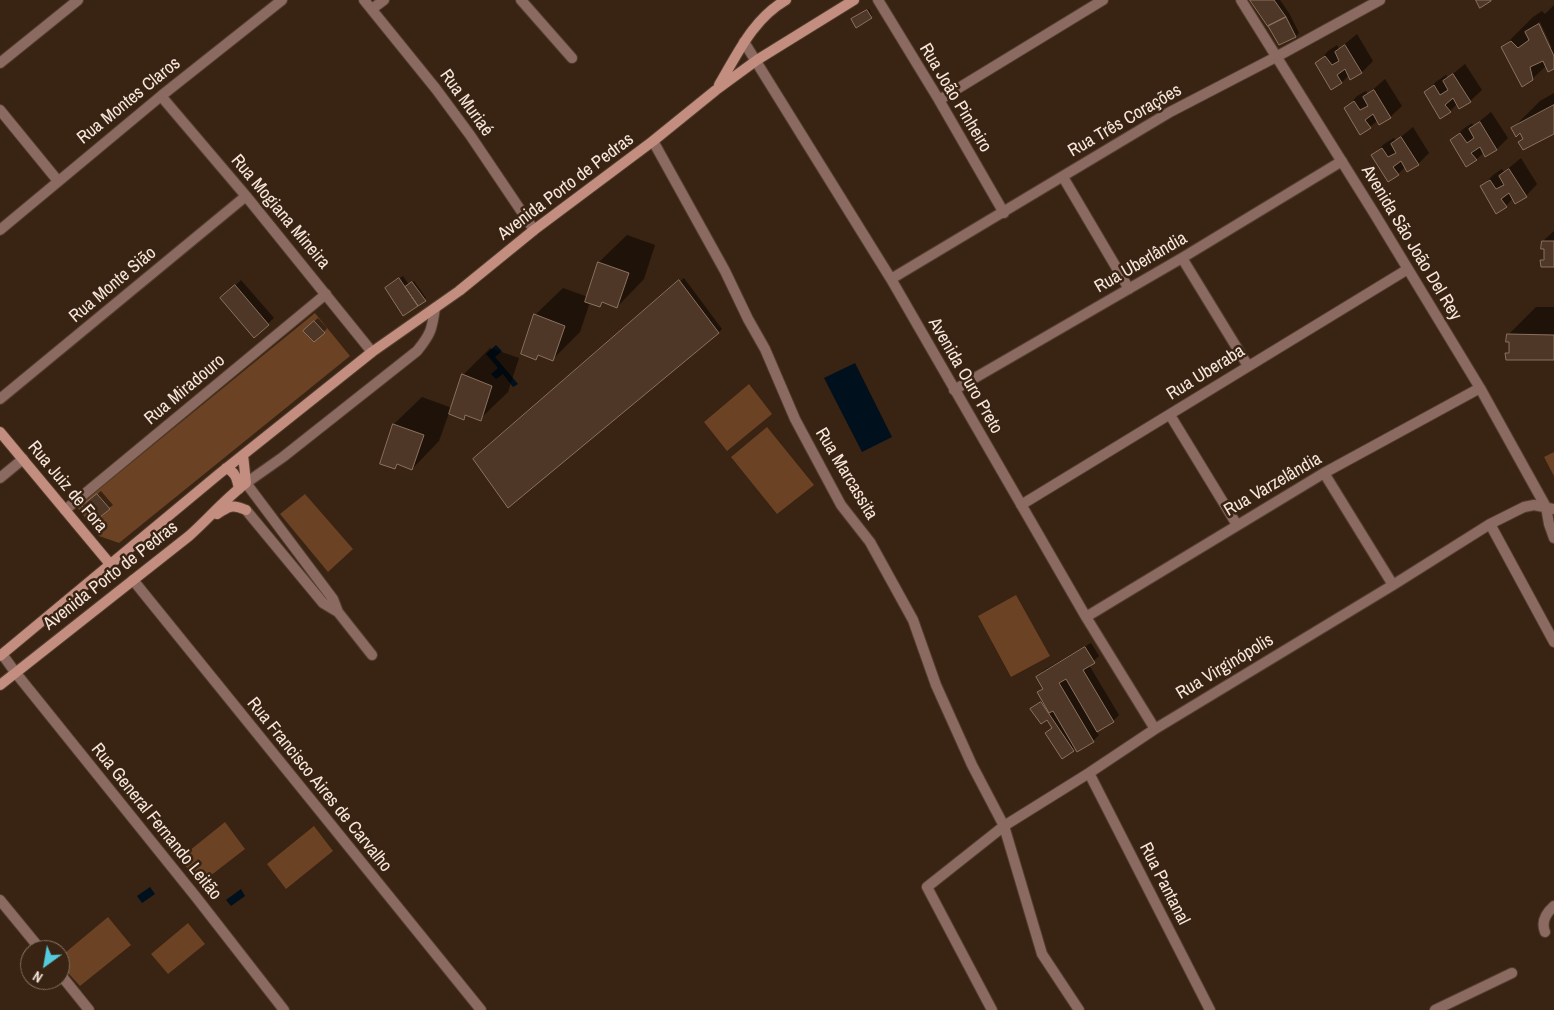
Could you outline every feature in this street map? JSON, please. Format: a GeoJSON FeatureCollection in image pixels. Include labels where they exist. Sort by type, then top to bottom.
{"type":"FeatureCollection","features":[{"type":"Feature","properties":{"kind":"main road","name":"Avenida Porto de Pedras"},"geometry":{"type":"LineString","coordinates":[[716,90],[753,28],[765,15],[786,0]]}},
{"type":"Feature","properties":{"kind":"main road","name":"Avenida Porto de Pedras"},"geometry":{"type":"LineString","coordinates":[[1,655],[226,468],[372,352],[435,308],[757,60],[854,0]]}},
{"type":"Feature","properties":{"kind":"main road","name":"Rua Juiz de Fora"},"geometry":{"type":"LineString","coordinates":[[0,432],[110,564]]}},
{"type":"Feature","properties":{"kind":"main road"},"geometry":{"type":"LineString","coordinates":[[242,486],[243,455]]}},
{"type":"Feature","properties":{"kind":"main road"},"geometry":{"type":"LineString","coordinates":[[226,468],[232,470],[242,486]]}},
{"type":"Feature","properties":{"kind":"main road","name":"Avenida Porto de Pedras"},"geometry":{"type":"LineString","coordinates":[[0,685],[207,520],[219,505],[242,486]]}},
{"type":"Feature","properties":{"kind":"main road"},"geometry":{"type":"LineString","coordinates":[[207,520],[236,505],[246,510]]}},
{"type":"Feature","properties":{"kind":"street"},"geometry":{"type":"LineString","coordinates":[[0,63],[78,0]]}},
{"type":"Feature","properties":{"kind":"street","name":"Rua Montes Claros"},"geometry":{"type":"LineString","coordinates":[[0,230],[160,96],[282,0]]}},
{"type":"Feature","properties":{"kind":"street","name":"Rua Muriaé"},"geometry":{"type":"LineString","coordinates":[[364,0],[436,89],[534,230]]}},
{"type":"Feature","properties":{"kind":"street"},"geometry":{"type":"LineString","coordinates":[[372,9],[384,0]]}},
{"type":"Feature","properties":{"kind":"street"},"geometry":{"type":"LineString","coordinates":[[521,0],[572,58]]}},
{"type":"Feature","properties":{"kind":"street","name":"Rua João Pinheiro"},"geometry":{"type":"LineString","coordinates":[[878,0],[939,100],[1004,213]]}},
{"type":"Feature","properties":{"kind":"street"},"geometry":{"type":"LineString","coordinates":[[939,100],[1103,0]]}},
{"type":"Feature","properties":{"kind":"street","name":"Avenida São João Del Rey"},"geometry":{"type":"LineString","coordinates":[[1241,0],[1408,268],[1550,508],[1549,524],[1554,538]]}},
{"type":"Feature","properties":{"kind":"street","name":"Rua Três Corações"},"geometry":{"type":"LineString","coordinates":[[891,279],[1170,112],[1380,0]]}},
{"type":"Feature","properties":{"kind":"street","name":"Avenida Ouro Preto"},"geometry":{"type":"LineString","coordinates":[[744,42],[757,60],[891,279],[1086,617],[1155,729]]}},
{"type":"Feature","properties":{"kind":"street","name":"Rua Mogiana Mineira"},"geometry":{"type":"LineString","coordinates":[[160,96],[246,196],[372,352]]}},
{"type":"Feature","properties":{"kind":"street"},"geometry":{"type":"LineString","coordinates":[[0,110],[58,181]]}},
{"type":"Feature","properties":{"kind":"street","name":"Rua Marcassita"},"geometry":{"type":"LineString","coordinates":[[653,141],[725,271],[748,320],[765,349],[794,418],[841,505],[870,542],[913,620],[936,685],[972,765],[1004,826],[1042,954],[1079,1010]]}},
{"type":"Feature","properties":{"kind":"street","name":"Rua Uberlândia"},"geometry":{"type":"LineString","coordinates":[[954,390],[1182,258],[1342,161]]}},
{"type":"Feature","properties":{"kind":"street"},"geometry":{"type":"LineString","coordinates":[[1063,177],[1129,289]]}},
{"type":"Feature","properties":{"kind":"street","name":"Rua Monte Sião"},"geometry":{"type":"LineString","coordinates":[[0,399],[246,196]]}},
{"type":"Feature","properties":{"kind":"street"},"geometry":{"type":"LineString","coordinates":[[1182,258],[1248,366]]}},
{"type":"Feature","properties":{"kind":"street","name":"Rua Uberaba"},"geometry":{"type":"LineString","coordinates":[[1021,505],[1408,268]]}},
{"type":"Feature","properties":{"kind":"street","name":"Rua Miradouro"},"geometry":{"type":"LineString","coordinates":[[65,510],[326,294]]}},
{"type":"Feature","properties":{"kind":"street","name":"Avenida Porto de Pedras"},"geometry":{"type":"LineString","coordinates":[[242,486],[283,457],[417,350],[426,341],[432,329],[435,308]]}},
{"type":"Feature","properties":{"kind":"street","name":"Rua Varzelândia"},"geometry":{"type":"LineString","coordinates":[[1086,617],[1324,474],[1480,388]]}},
{"type":"Feature","properties":{"kind":"street"},"geometry":{"type":"LineString","coordinates":[[1170,415],[1237,525]]}},
{"type":"Feature","properties":{"kind":"street"},"geometry":{"type":"LineString","coordinates":[[0,478],[22,459]]}},
{"type":"Feature","properties":{"kind":"street"},"geometry":{"type":"LineString","coordinates":[[1324,474],[1393,585]]}},
{"type":"Feature","properties":{"kind":"street"},"geometry":{"type":"LineString","coordinates":[[242,486],[333,599],[338,612],[372,654]]}},
{"type":"Feature","properties":{"kind":"street","name":"Rua Virginópolis"},"geometry":{"type":"LineString","coordinates":[[992,1010],[927,888],[1004,826],[1155,729],[1490,524],[1524,506],[1534,505],[1550,508]]}},
{"type":"Feature","properties":{"kind":"street"},"geometry":{"type":"LineString","coordinates":[[246,510],[323,603],[338,612]]}},
{"type":"Feature","properties":{"kind":"street"},"geometry":{"type":"LineString","coordinates":[[1490,524],[1554,642]]}},
{"type":"Feature","properties":{"kind":"street","name":"Rua Francisco Aires de Carvalho"},"geometry":{"type":"LineString","coordinates":[[133,580],[480,1010]]}},
{"type":"Feature","properties":{"kind":"street","name":"Rua General Fernando Leitão"},"geometry":{"type":"LineString","coordinates":[[1,655],[196,896],[284,1010]]}},
{"type":"Feature","properties":{"kind":"street","name":"Rua Pantanal"},"geometry":{"type":"LineString","coordinates":[[1089,773],[1210,1010]]}},
{"type":"Feature","properties":{"kind":"street"},"geometry":{"type":"LineString","coordinates":[[0,900],[32,940]]}},
{"type":"Feature","properties":{"kind":"street"},"geometry":{"type":"LineString","coordinates":[[1546,932],[1543,926],[1545,918],[1554,906]]}},
{"type":"Feature","properties":{"kind":"street"},"geometry":{"type":"LineString","coordinates":[[1434,1010],[1512,973]]}},
{"type":"Feature","properties":{"kind":"street"},"geometry":{"type":"LineString","coordinates":[[70,986],[89,1010]]}},
{"type":"Feature","properties":{"kind":"shaded area"},"geometry":{"type":"Polygon","coordinates":[[[315,313],[350,356],[119,543],[99,536],[77,507],[315,313]]]}},
{"type":"Feature","properties":{"kind":"shaded area"},"geometry":{"type":"Polygon","coordinates":[[[749,384],[772,414],[727,451],[704,422],[749,384]]]}},
{"type":"Feature","properties":{"kind":"shaded area"},"geometry":{"type":"Polygon","coordinates":[[[767,427],[814,485],[777,514],[731,457],[767,427]]]}},
{"type":"Feature","properties":{"kind":"shaded area"},"geometry":{"type":"Polygon","coordinates":[[[1554,452],[1554,476],[1544,457],[1554,452]]]}},
{"type":"Feature","properties":{"kind":"shaded area"},"geometry":{"type":"Polygon","coordinates":[[[305,494],[353,549],[328,572],[280,514],[305,494]]]}},
{"type":"Feature","properties":{"kind":"shaded area"},"geometry":{"type":"Polygon","coordinates":[[[1016,595],[1050,656],[1011,677],[978,616],[1016,595]]]}},
{"type":"Feature","properties":{"kind":"shaded area"},"geometry":{"type":"Polygon","coordinates":[[[225,822],[245,849],[201,883],[179,859],[225,822]]]}},
{"type":"Feature","properties":{"kind":"shaded area"},"geometry":{"type":"Polygon","coordinates":[[[314,826],[333,851],[286,889],[267,864],[314,826]]]}},
{"type":"Feature","properties":{"kind":"shaded area"},"geometry":{"type":"Polygon","coordinates":[[[108,917],[131,945],[80,986],[70,975],[70,949],[108,917]]]}},
{"type":"Feature","properties":{"kind":"shaded area"},"geometry":{"type":"Polygon","coordinates":[[[188,923],[205,944],[168,974],[151,954],[188,923]]]}},
{"type":"Feature","properties":{"kind":"water"},"geometry":{"type":"Polygon","coordinates":[[[496,345],[502,351],[495,357],[518,384],[513,387],[503,374],[496,379],[491,374],[498,368],[486,354],[496,345]]]}},
{"type":"Feature","properties":{"kind":"water"},"geometry":{"type":"Polygon","coordinates":[[[855,363],[892,437],[862,452],[824,378],[855,363]]]}},
{"type":"Feature","properties":{"kind":"water"},"geometry":{"type":"Polygon","coordinates":[[[150,887],[155,894],[142,903],[137,896],[150,887]]]}},
{"type":"Feature","properties":{"kind":"water"},"geometry":{"type":"Polygon","coordinates":[[[241,889],[245,896],[231,906],[226,900],[241,889]]]}},
{"type":"Feature","properties":{"kind":"building"},"geometry":{"type":"Polygon","coordinates":[[[1250,0],[1274,0],[1286,17],[1268,26],[1250,0]]]}},
{"type":"Feature","properties":{"kind":"building"},"geometry":{"type":"Polygon","coordinates":[[[1476,0],[1491,0],[1491,1],[1480,8],[1476,0]]]}},
{"type":"Feature","properties":{"kind":"building"},"geometry":{"type":"Polygon","coordinates":[[[867,10],[872,18],[856,28],[851,19],[867,10]]]}},
{"type":"Feature","properties":{"kind":"building"},"geometry":{"type":"Polygon","coordinates":[[[1286,17],[1296,37],[1279,45],[1268,26],[1286,17]]]}},
{"type":"Feature","properties":{"kind":"building"},"geometry":{"type":"Polygon","coordinates":[[[1539,24],[1554,56],[1554,69],[1548,72],[1543,61],[1530,67],[1533,80],[1522,87],[1501,47],[1511,41],[1518,48],[1529,40],[1525,32],[1539,24]]]}},
{"type":"Feature","properties":{"kind":"building"},"geometry":{"type":"Polygon","coordinates":[[[1345,45],[1362,73],[1350,80],[1345,69],[1337,75],[1342,83],[1331,90],[1315,63],[1325,56],[1332,65],[1339,61],[1335,52],[1345,45]]]}},
{"type":"Feature","properties":{"kind":"building"},"geometry":{"type":"Polygon","coordinates":[[[1453,74],[1471,102],[1459,109],[1453,98],[1445,105],[1451,112],[1440,119],[1424,92],[1434,85],[1440,95],[1448,90],[1443,81],[1453,74]]]}},
{"type":"Feature","properties":{"kind":"building"},"geometry":{"type":"Polygon","coordinates":[[[1374,90],[1391,118],[1379,125],[1373,114],[1365,120],[1371,128],[1360,135],[1344,108],[1354,101],[1360,110],[1368,106],[1363,97],[1374,90]]]}},
{"type":"Feature","properties":{"kind":"building"},"geometry":{"type":"Polygon","coordinates":[[[1554,105],[1554,134],[1523,150],[1518,142],[1523,139],[1520,133],[1516,137],[1511,128],[1554,105]]]}},
{"type":"Feature","properties":{"kind":"building"},"geometry":{"type":"Polygon","coordinates":[[[1480,122],[1497,150],[1485,157],[1480,147],[1471,153],[1477,160],[1466,167],[1450,140],[1460,133],[1467,143],[1474,138],[1469,129],[1480,122]]]}},
{"type":"Feature","properties":{"kind":"building"},"geometry":{"type":"Polygon","coordinates":[[[1401,137],[1419,165],[1407,172],[1401,161],[1393,167],[1399,175],[1388,182],[1371,155],[1382,148],[1388,157],[1396,153],[1391,144],[1401,137]]]}},
{"type":"Feature","properties":{"kind":"building"},"geometry":{"type":"Polygon","coordinates":[[[1509,169],[1527,197],[1515,204],[1509,193],[1501,199],[1507,207],[1496,214],[1480,186],[1490,180],[1496,189],[1504,185],[1499,176],[1509,169]]]}},
{"type":"Feature","properties":{"kind":"building"},"geometry":{"type":"Polygon","coordinates":[[[1542,241],[1554,241],[1554,267],[1541,267],[1540,260],[1544,260],[1544,249],[1541,249],[1542,241]]]}},
{"type":"Feature","properties":{"kind":"building"},"geometry":{"type":"Polygon","coordinates":[[[598,262],[629,273],[617,308],[602,302],[600,307],[585,302],[598,262]]]}},
{"type":"Feature","properties":{"kind":"building"},"geometry":{"type":"Polygon","coordinates":[[[399,278],[418,306],[403,316],[385,288],[399,278]]]}},
{"type":"Feature","properties":{"kind":"building"},"geometry":{"type":"Polygon","coordinates":[[[679,280],[719,333],[508,508],[473,459],[679,280]]]}},
{"type":"Feature","properties":{"kind":"building"},"geometry":{"type":"Polygon","coordinates":[[[412,282],[426,301],[418,306],[405,287],[412,282]]]}},
{"type":"Feature","properties":{"kind":"building"},"geometry":{"type":"Polygon","coordinates":[[[235,285],[269,325],[254,338],[220,298],[235,285]]]}},
{"type":"Feature","properties":{"kind":"building"},"geometry":{"type":"Polygon","coordinates":[[[534,314],[565,326],[553,361],[538,355],[536,360],[521,354],[534,314]]]}},
{"type":"Feature","properties":{"kind":"building"},"geometry":{"type":"Polygon","coordinates":[[[314,321],[325,333],[314,342],[303,331],[314,321]]]}},
{"type":"Feature","properties":{"kind":"building"},"geometry":{"type":"Polygon","coordinates":[[[1507,334],[1554,335],[1554,360],[1506,360],[1505,353],[1509,353],[1509,342],[1506,342],[1507,334]]]}},
{"type":"Feature","properties":{"kind":"building"},"geometry":{"type":"Polygon","coordinates":[[[462,374],[492,386],[481,421],[465,415],[464,420],[449,414],[462,374]]]}},
{"type":"Feature","properties":{"kind":"building"},"geometry":{"type":"Polygon","coordinates":[[[393,424],[424,435],[412,470],[397,464],[395,469],[380,464],[393,424]]]}},
{"type":"Feature","properties":{"kind":"building"},"geometry":{"type":"Polygon","coordinates":[[[97,494],[110,509],[95,521],[82,506],[97,494]]]}},
{"type":"Feature","properties":{"kind":"building"},"geometry":{"type":"Polygon","coordinates":[[[1085,647],[1095,663],[1083,670],[1114,722],[1097,732],[1066,679],[1059,683],[1094,742],[1077,752],[1053,711],[1049,713],[1037,692],[1043,689],[1036,677],[1085,647]]]}},
{"type":"Feature","properties":{"kind":"building"},"geometry":{"type":"Polygon","coordinates":[[[1041,702],[1074,751],[1062,759],[1045,733],[1052,728],[1047,720],[1041,724],[1030,709],[1041,702]]]}}]}
